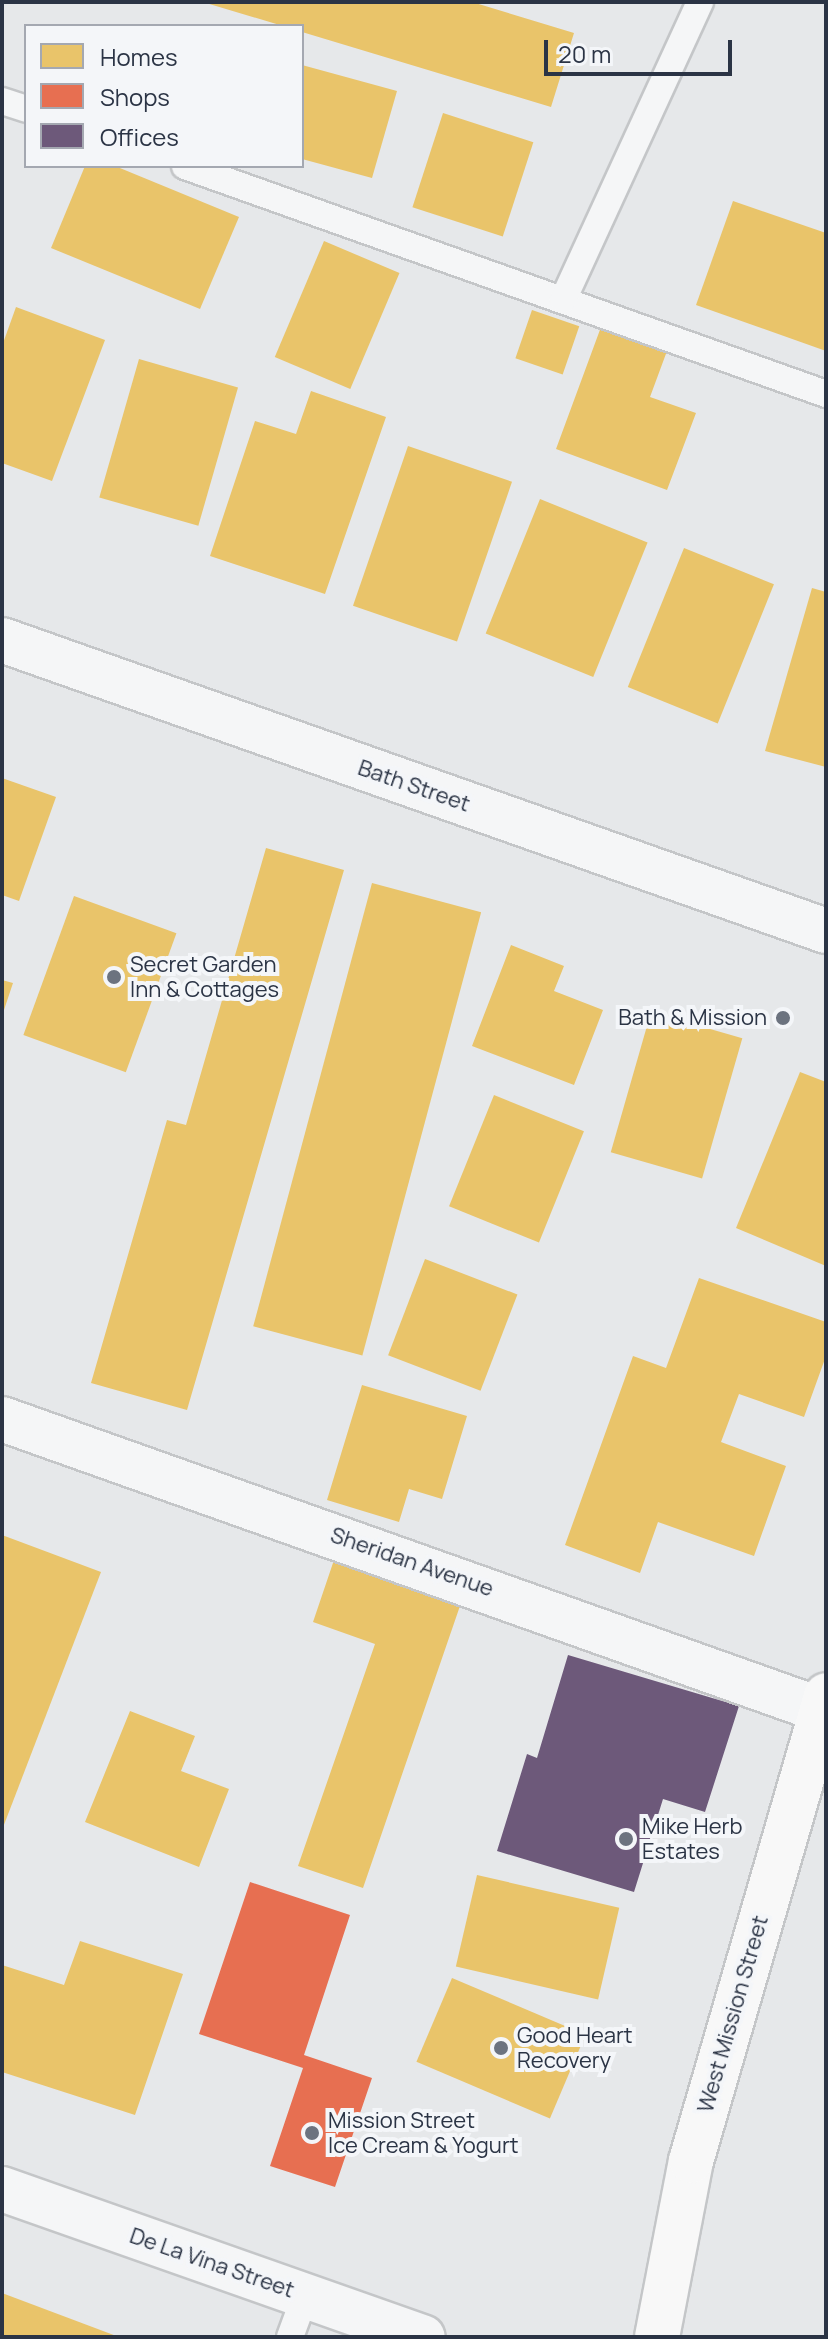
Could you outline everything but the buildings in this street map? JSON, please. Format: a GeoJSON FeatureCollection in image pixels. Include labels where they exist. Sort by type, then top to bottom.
{"type":"FeatureCollection","features":[{"type":"Feature","properties":{"kind":"main road","name":"West Mission Street"},"geometry":{"type":"LineString","coordinates":[[657,2337],[691,2161],[823,1702]]}},
{"type":"Feature","properties":{"kind":"street","name":"Bath Street"},"geometry":{"type":"LineString","coordinates":[[2,640],[826,931]]}},
{"type":"Feature","properties":{"kind":"street","name":"Sheridan Avenue"},"geometry":{"type":"LineString","coordinates":[[2,1419],[823,1702]]}},
{"type":"Feature","properties":{"kind":"street","name":"De La Vina Street"},"geometry":{"type":"LineString","coordinates":[[2,2189],[423,2337]]}},
{"type":"Feature","properties":{"kind":"lane"},"geometry":{"type":"LineString","coordinates":[[563,300],[700,2]]}},
{"type":"Feature","properties":{"kind":"lane"},"geometry":{"type":"LineString","coordinates":[[2,101],[24,108]]}},
{"type":"Feature","properties":{"kind":"lane"},"geometry":{"type":"LineString","coordinates":[[191,168],[826,394]]}},
{"type":"Feature","properties":{"kind":"lane"},"geometry":{"type":"LineString","coordinates":[[290,2337],[305,2296]]}},
{"type":"Feature","properties":{"kind":"place","name":"Secret Garden Inn & Cottages"},"geometry":{"type":"Point","coordinates":[114,977]}},
{"type":"Feature","properties":{"kind":"place","name":"Bath & Mission"},"geometry":{"type":"Point","coordinates":[783,1018]}},
{"type":"Feature","properties":{"kind":"place","name":"Mike Herb Estates"},"geometry":{"type":"Point","coordinates":[626,1839]}},
{"type":"Feature","properties":{"kind":"place","name":"Good Heart Recovery"},"geometry":{"type":"Point","coordinates":[501,2048]}},
{"type":"Feature","properties":{"kind":"place","name":"Mission Street Ice Cream & Yogurt"},"geometry":{"type":"Point","coordinates":[312,2133]}}]}
